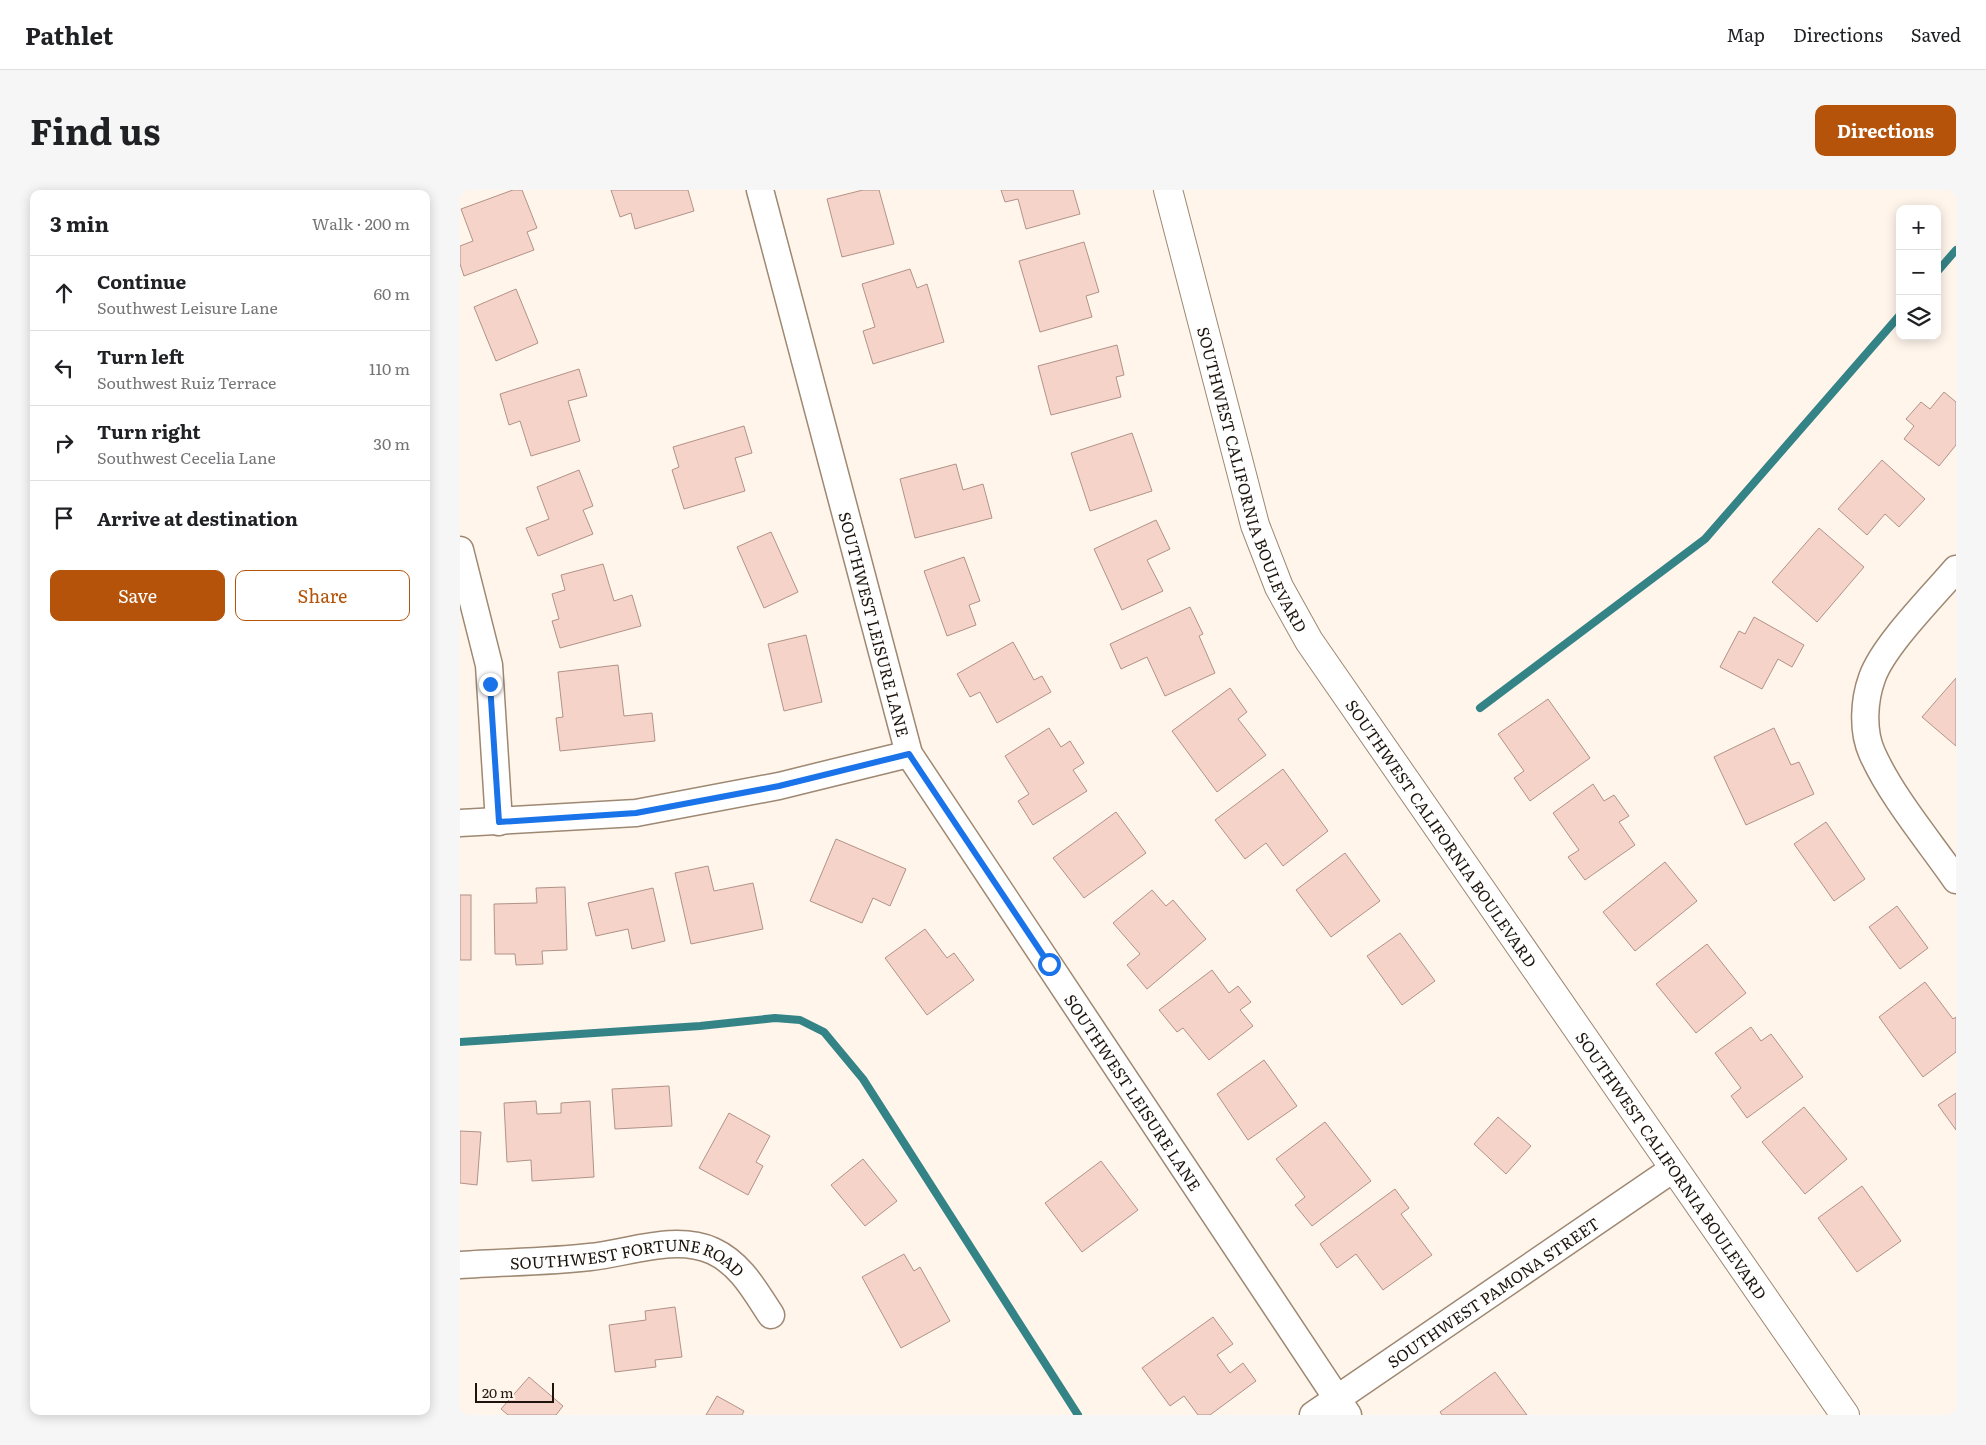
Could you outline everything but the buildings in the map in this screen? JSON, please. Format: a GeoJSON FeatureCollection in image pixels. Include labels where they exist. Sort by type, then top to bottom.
{"type":"FeatureCollection","features":[{"type":"Feature","properties":{"kind":"street","name":"SOUTHWEST LEISURE LANE"},"geometry":{"type":"LineString","coordinates":[[760,190],[909,754],[1342,1406]]}},
{"type":"Feature","properties":{"kind":"street","name":"SOUTHWEST CALIFORNIA BOULEVARD"},"geometry":{"type":"LineString","coordinates":[[1168,190],[1255,525],[1279,587],[1308,641],[1845,1415]]}},
{"type":"Feature","properties":{"kind":"street"},"geometry":{"type":"LineString","coordinates":[[460,550],[489,665],[499,822]]}},
{"type":"Feature","properties":{"kind":"street"},"geometry":{"type":"LineString","coordinates":[[1956,570],[1896,639],[1872,677],[1866,702],[1866,724],[1871,752],[1890,784],[1956,880]]}},
{"type":"Feature","properties":{"kind":"street"},"geometry":{"type":"LineString","coordinates":[[460,823],[636,813],[779,786],[909,754]]}},
{"type":"Feature","properties":{"kind":"street","name":"SOUTHWEST PAMONA STREET"},"geometry":{"type":"LineString","coordinates":[[1313,1415],[1342,1406],[1673,1169]]}},
{"type":"Feature","properties":{"kind":"street","name":"SOUTHWEST FORTUNE ROAD"},"geometry":{"type":"LineString","coordinates":[[460,1264],[590,1257],[678,1243],[696,1245],[715,1252],[743,1272],[771,1315]]}},
{"type":"Feature","properties":{"kind":"waterway"},"geometry":{"type":"LineString","coordinates":[[1941,267],[1956,250]]}},
{"type":"Feature","properties":{"kind":"waterway"},"geometry":{"type":"LineString","coordinates":[[1480,708],[1705,539],[1896,320]]}},
{"type":"Feature","properties":{"kind":"waterway"},"geometry":{"type":"LineString","coordinates":[[460,1042],[700,1026],[775,1018],[800,1020],[824,1032],[863,1079],[1078,1415]]}},
{"type":"Feature","properties":{"kind":"route"},"geometry":{"type":"LineString","coordinates":[[490,684],[499,822],[636,813],[779,786],[909,754],[1049,964]]}}]}
